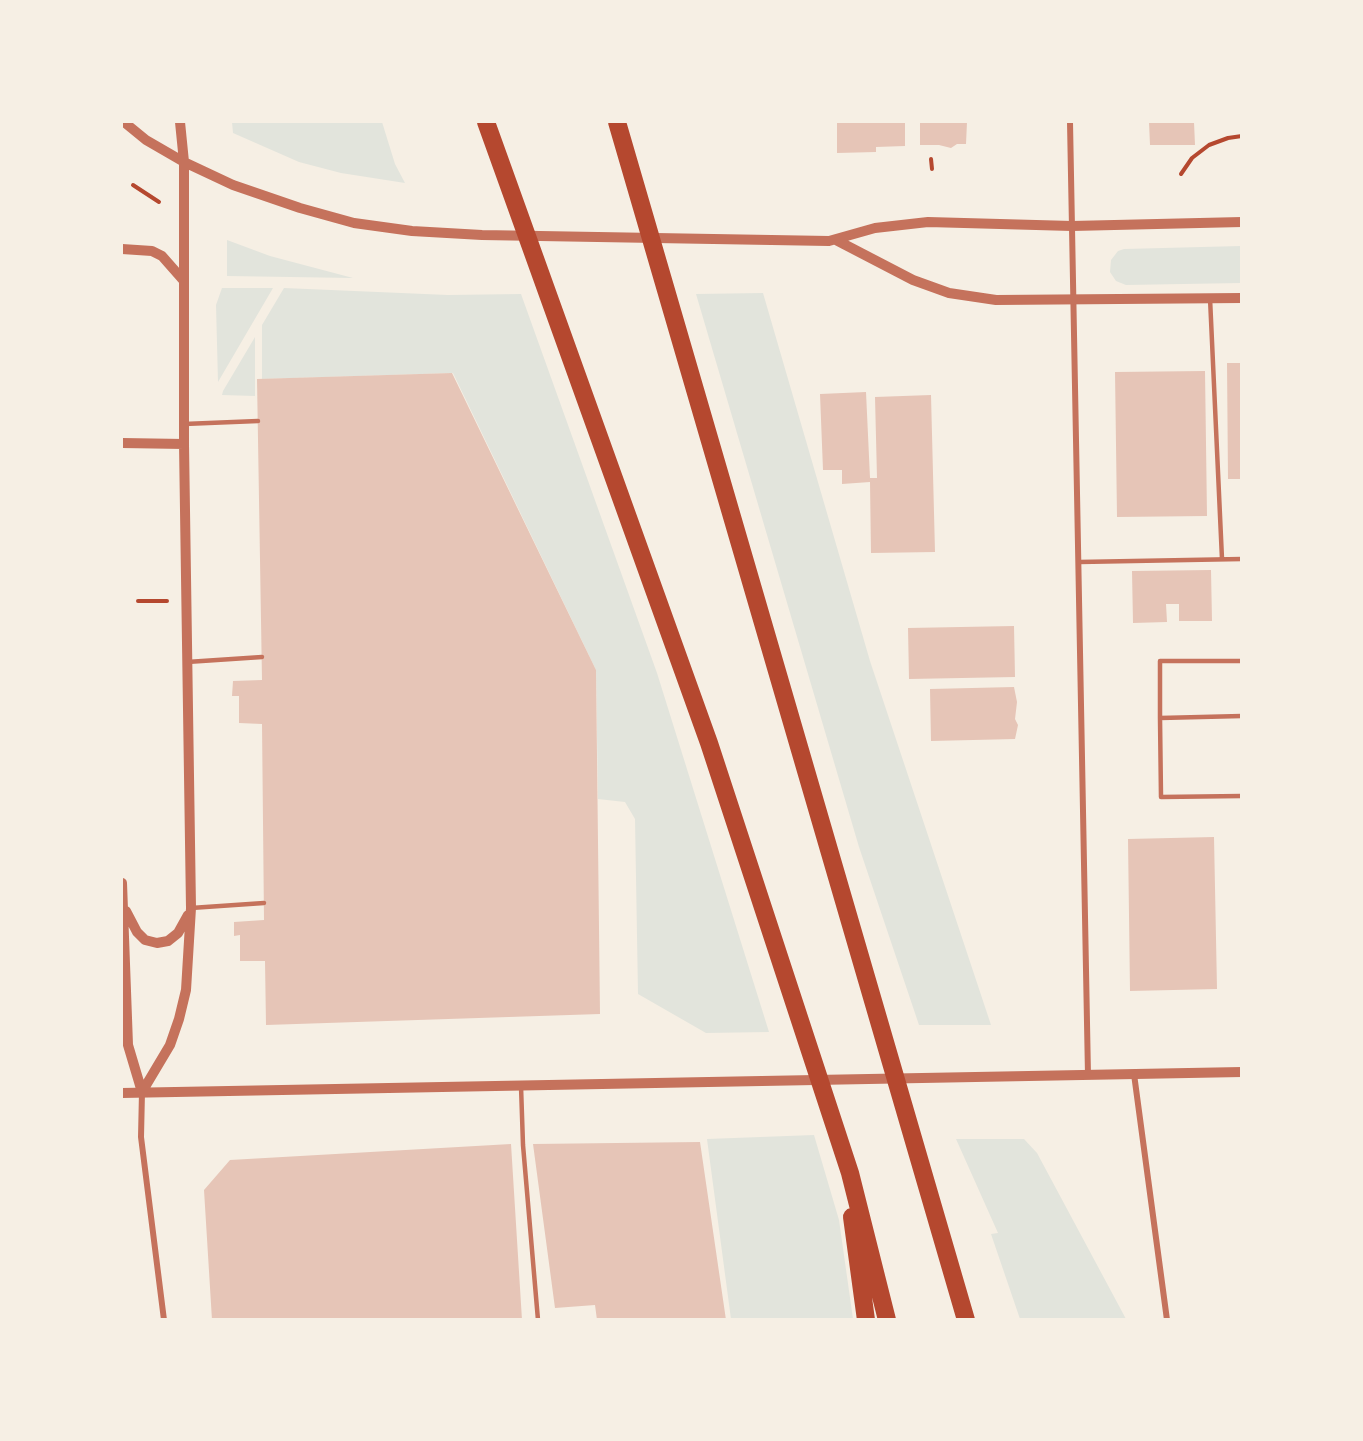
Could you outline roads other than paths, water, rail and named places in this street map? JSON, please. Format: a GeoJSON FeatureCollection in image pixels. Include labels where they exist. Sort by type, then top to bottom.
{"type":"FeatureCollection","features":[{"type":"Feature","properties":{"kind":"highway"},"geometry":{"type":"LineString","coordinates":[[486,122],[709,743],[850,1173],[887,1320]]}},
{"type":"Feature","properties":{"kind":"highway"},"geometry":{"type":"LineString","coordinates":[[616,122],[966,1316]]}},
{"type":"Feature","properties":{"kind":"highway"},"geometry":{"type":"LineString","coordinates":[[850,1173],[852,1227],[866,1320]]}},
{"type":"Feature","properties":{"kind":"street"},"geometry":{"type":"LineString","coordinates":[[124,122],[146,140],[184,162],[267,197],[354,223],[412,231],[482,235],[833,240],[875,228],[928,222],[1072,226],[1242,222]]}},
{"type":"Feature","properties":{"kind":"street"},"geometry":{"type":"LineString","coordinates":[[142,1092],[170,1045],[179,1020],[186,990],[191,908],[184,444],[184,162],[180,122]]}},
{"type":"Feature","properties":{"kind":"street"},"geometry":{"type":"LineString","coordinates":[[1070,122],[1088,1075]]}},
{"type":"Feature","properties":{"kind":"street"},"geometry":{"type":"LineString","coordinates":[[833,240],[913,280],[949,292],[996,300],[1242,298]]}},
{"type":"Feature","properties":{"kind":"street"},"geometry":{"type":"LineString","coordinates":[[122,249],[152,251],[162,256],[184,281]]}},
{"type":"Feature","properties":{"kind":"street"},"geometry":{"type":"LineString","coordinates":[[122,442],[184,444]]}},
{"type":"Feature","properties":{"kind":"street"},"geometry":{"type":"LineString","coordinates":[[122,883],[128,1045],[142,1092],[141,1137],[164,1320]]}},
{"type":"Feature","properties":{"kind":"street"},"geometry":{"type":"LineString","coordinates":[[122,899],[128,919],[136,932],[145,940],[158,943],[168,941],[178,933],[191,908]]}},
{"type":"Feature","properties":{"kind":"street"},"geometry":{"type":"LineString","coordinates":[[122,1093],[1242,1072]]}},
{"type":"Feature","properties":{"kind":"street"},"geometry":{"type":"LineString","coordinates":[[1134,1074],[1167,1320]]}},
{"type":"Feature","properties":{"kind":"lane"},"geometry":{"type":"LineString","coordinates":[[1210,298],[1222,559]]}},
{"type":"Feature","properties":{"kind":"lane"},"geometry":{"type":"LineString","coordinates":[[184,424],[258,421]]}},
{"type":"Feature","properties":{"kind":"lane"},"geometry":{"type":"LineString","coordinates":[[1078,562],[1242,559]]}},
{"type":"Feature","properties":{"kind":"lane"},"geometry":{"type":"LineString","coordinates":[[188,662],[262,657]]}},
{"type":"Feature","properties":{"kind":"lane"},"geometry":{"type":"LineString","coordinates":[[1242,661],[1160,661],[1161,797],[1242,796]]}},
{"type":"Feature","properties":{"kind":"lane"},"geometry":{"type":"LineString","coordinates":[[1160,718],[1242,716]]}},
{"type":"Feature","properties":{"kind":"lane"},"geometry":{"type":"LineString","coordinates":[[191,908],[264,903]]}},
{"type":"Feature","properties":{"kind":"lane"},"geometry":{"type":"LineString","coordinates":[[521,1086],[523,1145],[538,1320]]}}]}
